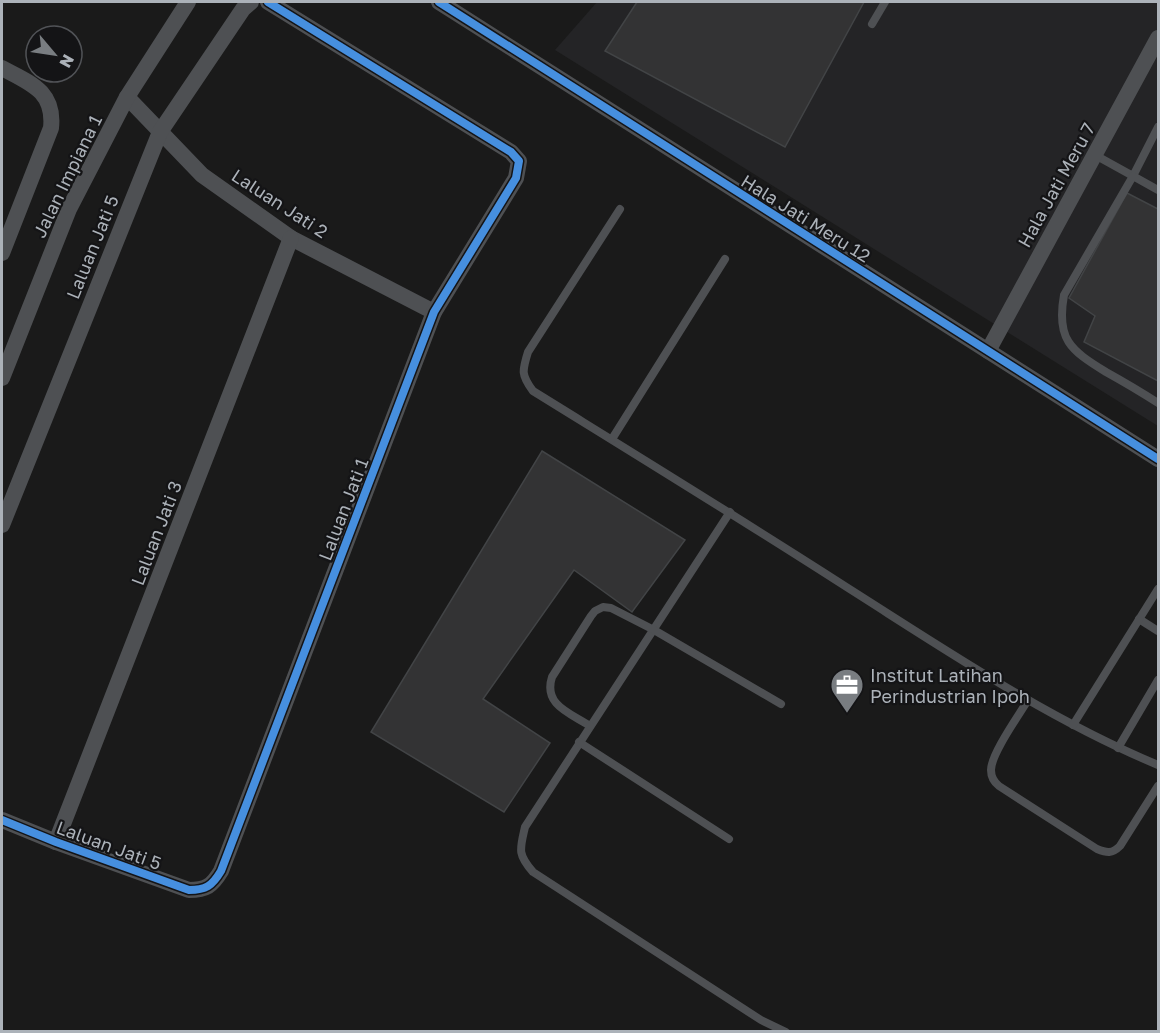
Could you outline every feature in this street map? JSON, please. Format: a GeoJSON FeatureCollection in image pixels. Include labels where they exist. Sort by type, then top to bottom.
{"type":"FeatureCollection","features":[{"type":"Feature","properties":{"kind":"street","name":"Jalan Impiana 1"},"geometry":{"type":"LineString","coordinates":[[2,378],[69,209],[127,97],[188,2]]}},
{"type":"Feature","properties":{"kind":"street","name":"Laluan Jati 5"},"geometry":{"type":"LineString","coordinates":[[2,525],[160,132],[243,9],[251,2]]}},
{"type":"Feature","properties":{"kind":"street","name":"Laluan Jati 1"},"geometry":{"type":"LineString","coordinates":[[208,888],[221,871],[434,312],[516,178],[519,161],[511,152],[268,2]]}},
{"type":"Feature","properties":{"kind":"street","name":"Hala Jati Meru 12"},"geometry":{"type":"LineString","coordinates":[[439,2],[1158,459]]}},
{"type":"Feature","properties":{"kind":"street","name":"Hala Jati Meru 7"},"geometry":{"type":"LineString","coordinates":[[988,351],[1158,38]]}},
{"type":"Feature","properties":{"kind":"street"},"geometry":{"type":"LineString","coordinates":[[2,68],[38,88],[47,100],[52,117],[51,129],[2,253]]}},
{"type":"Feature","properties":{"kind":"street","name":"Laluan Jati 2"},"geometry":{"type":"LineString","coordinates":[[127,97],[202,174],[291,238],[434,312]]}},
{"type":"Feature","properties":{"kind":"street","name":"Laluan Jati 3"},"geometry":{"type":"LineString","coordinates":[[57,842],[291,238]]}},
{"type":"Feature","properties":{"kind":"street","name":"Laluan Jati 5"},"geometry":{"type":"LineString","coordinates":[[2,820],[189,890],[208,888]]}},
{"type":"Feature","properties":{"kind":"lane"},"geometry":{"type":"LineString","coordinates":[[872,24],[885,2]]}},
{"type":"Feature","properties":{"kind":"lane"},"geometry":{"type":"LineString","coordinates":[[1158,127],[1133,176],[1064,295],[1061,312],[1062,326],[1070,346],[1081,357],[1158,403]]}},
{"type":"Feature","properties":{"kind":"lane"},"geometry":{"type":"LineString","coordinates":[[1095,155],[1158,190]]}},
{"type":"Feature","properties":{"kind":"lane"},"geometry":{"type":"LineString","coordinates":[[620,209],[528,352],[524,366],[524,379],[533,391],[730,512],[978,671],[1073,725],[1158,765]]}},
{"type":"Feature","properties":{"kind":"lane"},"geometry":{"type":"LineString","coordinates":[[612,440],[725,259]]}},
{"type":"Feature","properties":{"kind":"lane"},"geometry":{"type":"LineString","coordinates":[[730,512],[525,827],[520,846],[523,860],[534,872],[761,1020],[786,1032]]}},
{"type":"Feature","properties":{"kind":"lane"},"geometry":{"type":"LineString","coordinates":[[1073,725],[1158,589]]}},
{"type":"Feature","properties":{"kind":"lane"},"geometry":{"type":"LineString","coordinates":[[590,726],[555,703],[550,696],[549,686],[552,677],[591,616],[603,607],[611,608],[654,630],[781,704]]}},
{"type":"Feature","properties":{"kind":"lane"},"geometry":{"type":"LineString","coordinates":[[1139,619],[1158,631]]}},
{"type":"Feature","properties":{"kind":"lane"},"geometry":{"type":"LineString","coordinates":[[1118,748],[1155,696],[1158,680]]}},
{"type":"Feature","properties":{"kind":"lane"},"geometry":{"type":"LineString","coordinates":[[1028,700],[992,761],[991,775],[993,781],[999,786],[1105,853],[1120,846],[1158,786]]}},
{"type":"Feature","properties":{"kind":"lane"},"geometry":{"type":"LineString","coordinates":[[579,742],[729,839]]}},
{"type":"Feature","properties":{"kind":"shaded area"},"geometry":{"type":"Polygon","coordinates":[[[597,2],[1158,2],[1158,426],[555,50],[597,2]]]}},
{"type":"Feature","properties":{"kind":"building"},"geometry":{"type":"Polygon","coordinates":[[[637,2],[864,2],[785,147],[605,51],[637,2]]]}},
{"type":"Feature","properties":{"kind":"building"},"geometry":{"type":"Polygon","coordinates":[[[1127,193],[1158,209],[1158,381],[1084,342],[1095,316],[1069,298],[1127,193]]]}},
{"type":"Feature","properties":{"kind":"building"},"geometry":{"type":"Polygon","coordinates":[[[542,451],[685,540],[632,612],[574,570],[483,699],[550,743],[504,812],[371,732],[542,451]]]}},
{"type":"Feature","properties":{"kind":"cycle path"},"geometry":{"type":"LineString","coordinates":[[2,820],[189,890],[204,888],[215,880],[221,871],[434,312],[516,178],[519,161],[511,152],[268,2]]}},
{"type":"Feature","properties":{"kind":"cycle path"},"geometry":{"type":"LineString","coordinates":[[439,2],[1158,459]]}},
{"type":"Feature","properties":{"kind":"place","name":"Institut Latihan Perindustrian Ipoh"},"geometry":{"type":"Point","coordinates":[847,714]}}]}
